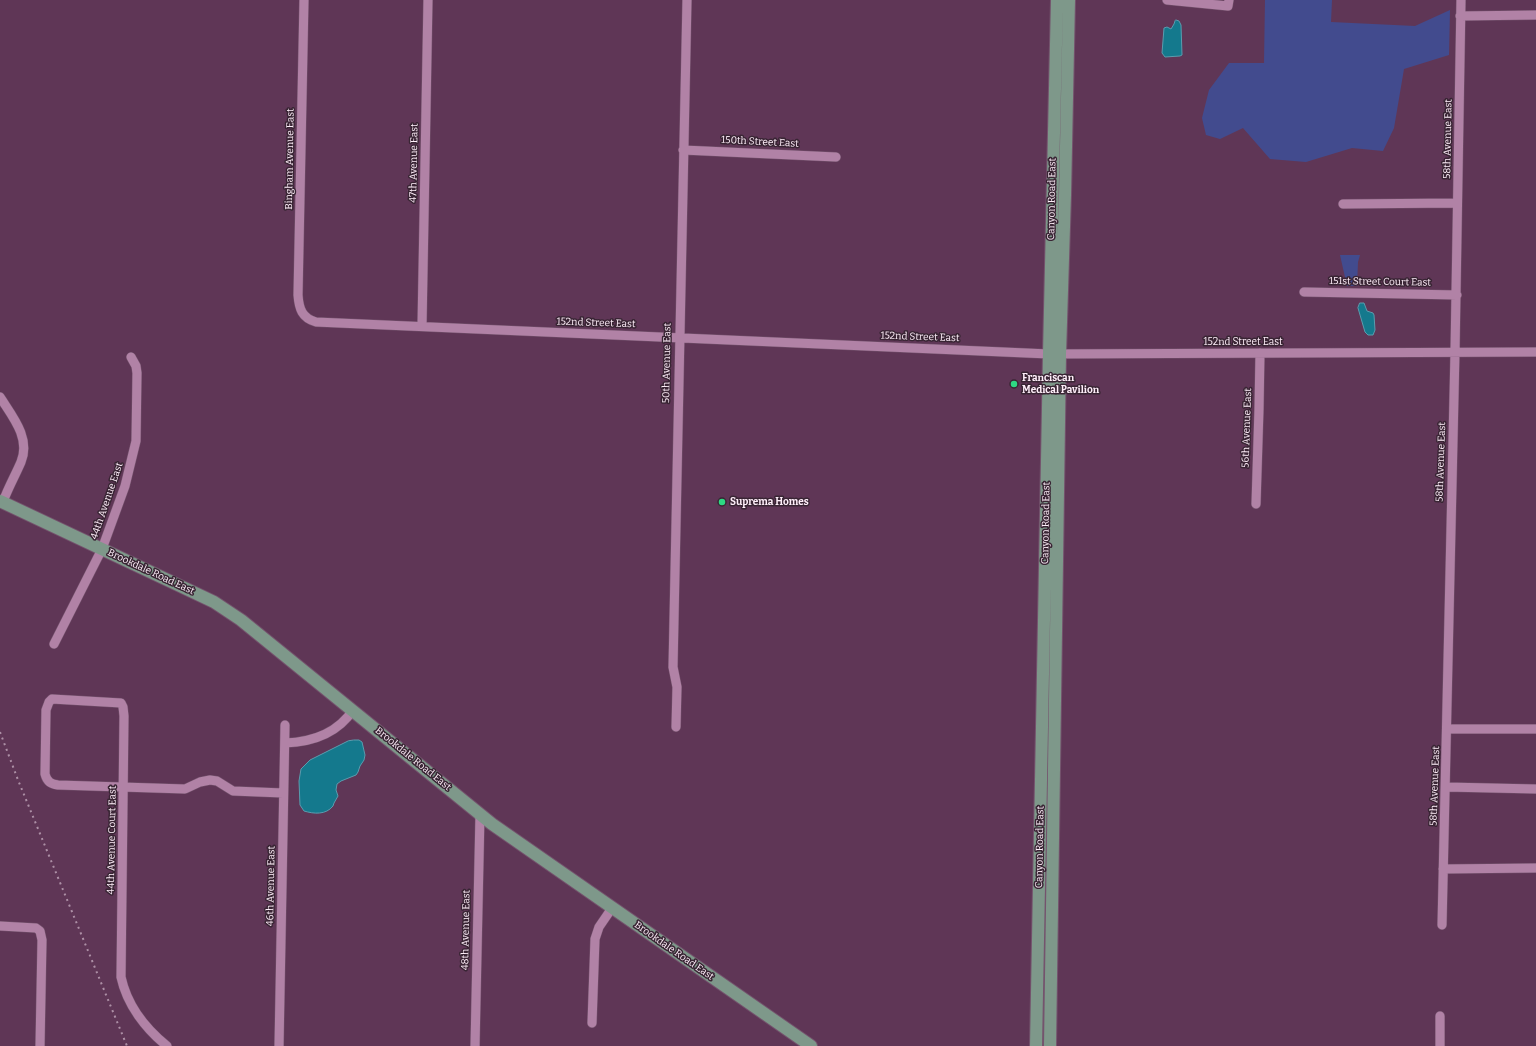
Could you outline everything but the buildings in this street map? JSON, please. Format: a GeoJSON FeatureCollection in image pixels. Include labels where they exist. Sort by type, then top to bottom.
{"type":"FeatureCollection","features":[{"type":"Feature","properties":{"kind":"main road","name":"Canyon Road East"},"geometry":{"type":"LineString","coordinates":[[1036,1046],[1054,354],[1069,0]]}},
{"type":"Feature","properties":{"kind":"main road","name":"Canyon Road East"},"geometry":{"type":"LineString","coordinates":[[1050,1046],[1057,2]]}},
{"type":"Feature","properties":{"kind":"main road"},"geometry":{"type":"LineString","coordinates":[[1057,2],[1063,48],[1068,50]]}},
{"type":"Feature","properties":{"kind":"main road","name":"Brookdale Road East"},"geometry":{"type":"LineString","coordinates":[[2,502],[214,602],[241,620],[519,844],[811,1046]]}},
{"type":"Feature","properties":{"kind":"street","name":"Bingham Avenue East"},"geometry":{"type":"LineString","coordinates":[[304,0],[298,295],[299,307],[305,317]]}},
{"type":"Feature","properties":{"kind":"street","name":"47th Avenue East"},"geometry":{"type":"LineString","coordinates":[[422,326],[428,0]]}},
{"type":"Feature","properties":{"kind":"street","name":"50th Avenue East"},"geometry":{"type":"LineString","coordinates":[[676,727],[677,687],[673,667],[686,0]]}},
{"type":"Feature","properties":{"kind":"street"},"geometry":{"type":"LineString","coordinates":[[1167,0],[1228,3]]}},
{"type":"Feature","properties":{"kind":"street","name":"58th Avenue East"},"geometry":{"type":"LineString","coordinates":[[1442,926],[1448,729],[1461,0]]}},
{"type":"Feature","properties":{"kind":"street"},"geometry":{"type":"LineString","coordinates":[[1460,16],[1536,15]]}},
{"type":"Feature","properties":{"kind":"street","name":"150th Street East"},"geometry":{"type":"LineString","coordinates":[[683,150],[836,157]]}},
{"type":"Feature","properties":{"kind":"street"},"geometry":{"type":"LineString","coordinates":[[1343,204],[1457,202]]}},
{"type":"Feature","properties":{"kind":"street","name":"151st Street Court East"},"geometry":{"type":"LineString","coordinates":[[1304,292],[1456,295]]}},
{"type":"Feature","properties":{"kind":"street","name":"152nd Street East"},"geometry":{"type":"LineString","coordinates":[[305,317],[316,322],[1054,354],[1536,352]]}},
{"type":"Feature","properties":{"kind":"street","name":"56th Avenue East"},"geometry":{"type":"LineString","coordinates":[[1256,504],[1260,409],[1260,353]]}},
{"type":"Feature","properties":{"kind":"street","name":"44th Avenue East"},"geometry":{"type":"LineString","coordinates":[[54,644],[102,549],[118,508],[135,448],[137,430],[138,373],[131,357]]}},
{"type":"Feature","properties":{"kind":"street"},"geometry":{"type":"LineString","coordinates":[[0,397],[20,430],[24,442],[24,451],[21,462],[2,502]]}},
{"type":"Feature","properties":{"kind":"street","name":"44th Avenue Court East"},"geometry":{"type":"LineString","coordinates":[[124,786],[58,785],[50,783],[45,774],[46,710],[52,699],[121,703],[124,707],[124,786],[121,977],[127,996],[141,1020],[167,1046]]}},
{"type":"Feature","properties":{"kind":"street"},"geometry":{"type":"LineString","coordinates":[[285,743],[314,739],[332,732],[344,722],[353,710]]}},
{"type":"Feature","properties":{"kind":"street","name":"46th Avenue East"},"geometry":{"type":"LineString","coordinates":[[279,1046],[285,725]]}},
{"type":"Feature","properties":{"kind":"street"},"geometry":{"type":"LineString","coordinates":[[1448,729],[1536,729]]}},
{"type":"Feature","properties":{"kind":"street"},"geometry":{"type":"LineString","coordinates":[[124,786],[185,789],[200,782],[210,780],[217,782],[233,791],[283,793]]}},
{"type":"Feature","properties":{"kind":"street"},"geometry":{"type":"LineString","coordinates":[[1446,787],[1536,789]]}},
{"type":"Feature","properties":{"kind":"street","name":"48th Avenue East"},"geometry":{"type":"LineString","coordinates":[[475,1046],[480,814]]}},
{"type":"Feature","properties":{"kind":"street"},"geometry":{"type":"LineString","coordinates":[[1443,869],[1536,868]]}},
{"type":"Feature","properties":{"kind":"street"},"geometry":{"type":"LineString","coordinates":[[592,1023],[595,938],[599,927],[612,908]]}},
{"type":"Feature","properties":{"kind":"street"},"geometry":{"type":"LineString","coordinates":[[0,926],[36,928],[40,931],[42,940],[40,1046]]}},
{"type":"Feature","properties":{"kind":"street"},"geometry":{"type":"LineString","coordinates":[[1440,1016],[1440,1046]]}},
{"type":"Feature","properties":{"kind":"shaded area"},"geometry":{"type":"Polygon","coordinates":[[[1265,0],[1332,0],[1331,22],[1415,26],[1450,10],[1449,55],[1404,69],[1394,128],[1383,151],[1352,148],[1306,162],[1270,159],[1243,128],[1220,139],[1206,135],[1202,118],[1209,90],[1229,63],[1264,63],[1265,0]]]}},
{"type":"Feature","properties":{"kind":"shaded area"},"geometry":{"type":"Polygon","coordinates":[[[1176,20],[1179,21],[1181,25],[1182,55],[1165,57],[1162,53],[1164,28],[1167,27],[1171,29],[1176,20]]]}},
{"type":"Feature","properties":{"kind":"shaded area"},"geometry":{"type":"Polygon","coordinates":[[[1340,255],[1360,255],[1358,262],[1357,286],[1347,286],[1340,255]]]}},
{"type":"Feature","properties":{"kind":"shaded area"},"geometry":{"type":"Polygon","coordinates":[[[1360,303],[1364,303],[1367,311],[1373,313],[1374,315],[1375,330],[1373,335],[1368,335],[1365,332],[1358,308],[1360,303]]]}},
{"type":"Feature","properties":{"kind":"shaded area"},"geometry":{"type":"Polygon","coordinates":[[[359,740],[362,742],[365,755],[356,775],[337,784],[336,790],[338,796],[330,809],[320,813],[304,811],[300,805],[299,781],[301,769],[310,760],[348,741],[359,740]]]}},
{"type":"Feature","properties":{"kind":"railway"},"geometry":{"type":"LineString","coordinates":[[0,732],[18,780],[127,1046]]}},
{"type":"Feature","properties":{"kind":"place","name":"Franciscan Medical Pavilion"},"geometry":{"type":"Point","coordinates":[1014,384]}},
{"type":"Feature","properties":{"kind":"place","name":"Suprema Homes"},"geometry":{"type":"Point","coordinates":[722,502]}}]}
